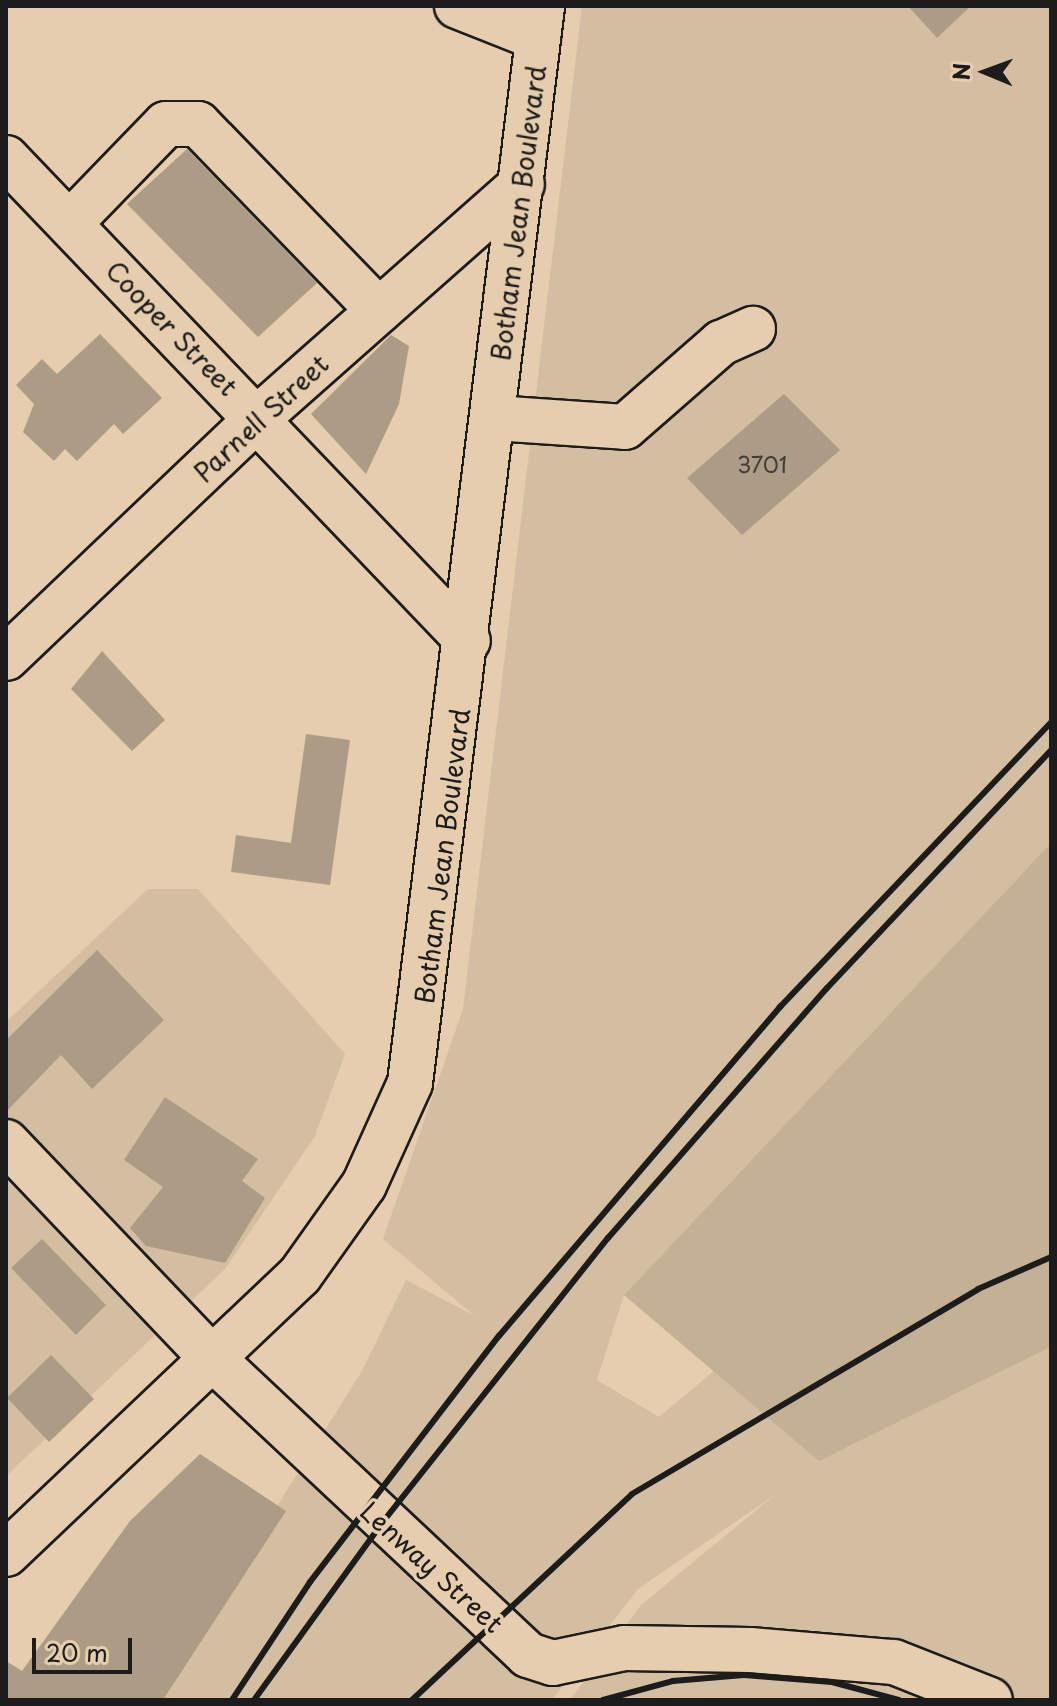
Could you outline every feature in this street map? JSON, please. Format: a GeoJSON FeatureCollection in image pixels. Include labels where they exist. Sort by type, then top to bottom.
{"type":"FeatureCollection","features":[{"type":"Feature","properties":{"kind":"street"},"geometry":{"type":"LineString","coordinates":[[457,6],[540,22]]}},
{"type":"Feature","properties":{"kind":"street","name":"Botham Jean Boulevard"},"geometry":{"type":"LineString","coordinates":[[6,1554],[300,1275],[364,1185],[410,1083],[468,641],[540,22]]}},
{"type":"Feature","properties":{"kind":"street"},"geometry":{"type":"LineString","coordinates":[[70,223],[166,124],[198,124],[379,311]]}},
{"type":"Feature","properties":{"kind":"street","name":"Cooper Street"},"geometry":{"type":"LineString","coordinates":[[6,158],[259,417],[468,641]]}},
{"type":"Feature","properties":{"kind":"street","name":"Parnell Street"},"geometry":{"type":"LineString","coordinates":[[6,658],[259,417],[522,184]]}},
{"type":"Feature","properties":{"kind":"street"},"geometry":{"type":"LineString","coordinates":[[494,418],[625,427],[721,343],[753,329]]}},
{"type":"Feature","properties":{"kind":"street","name":"Lenway Street"},"geometry":{"type":"LineString","coordinates":[[6,1142],[212,1358],[528,1655],[553,1663],[624,1648],[721,1650],[894,1662],[990,1700]]}},
{"type":"Feature","properties":{"kind":"shaded area"},"geometry":{"type":"Polygon","coordinates":[[[582,6],[1051,6],[1051,843],[624,1295],[597,1380],[659,1417],[783,1313],[846,1448],[1051,1347],[1051,1700],[570,1700],[641,1605],[776,1494],[638,1589],[552,1700],[155,1700],[362,1371],[406,1280],[475,1316],[383,1239],[463,1009],[582,6]]]}},
{"type":"Feature","properties":{"kind":"shaded area"},"geometry":{"type":"Polygon","coordinates":[[[1051,843],[1051,1347],[819,1461],[624,1295],[1051,843]]]}},
{"type":"Feature","properties":{"kind":"shaded area"},"geometry":{"type":"Polygon","coordinates":[[[148,889],[198,889],[345,1054],[315,1136],[225,1269],[6,1476],[6,1022],[148,889]]]}},
{"type":"Feature","properties":{"kind":"building"},"geometry":{"type":"Polygon","coordinates":[[[908,6],[971,6],[937,38],[908,6]]]}},
{"type":"Feature","properties":{"kind":"building"},"geometry":{"type":"Polygon","coordinates":[[[187,149],[317,283],[258,337],[127,204],[187,149]]]}},
{"type":"Feature","properties":{"kind":"building"},"geometry":{"type":"Polygon","coordinates":[[[100,334],[162,398],[123,434],[114,424],[77,461],[65,449],[54,461],[23,432],[34,404],[16,385],[42,359],[57,374],[100,334]]]}},
{"type":"Feature","properties":{"kind":"building"},"geometry":{"type":"Polygon","coordinates":[[[391,335],[409,346],[399,404],[366,474],[311,414],[391,335]]]}},
{"type":"Feature","properties":{"kind":"building"},"geometry":{"type":"Polygon","coordinates":[[[784,394],[840,450],[742,535],[687,478],[784,394]]]}},
{"type":"Feature","properties":{"kind":"building"},"geometry":{"type":"Polygon","coordinates":[[[102,651],[165,720],[132,751],[71,689],[102,651]]]}},
{"type":"Feature","properties":{"kind":"building"},"geometry":{"type":"Polygon","coordinates":[[[306,734],[350,740],[330,885],[231,872],[236,835],[291,843],[306,734]]]}},
{"type":"Feature","properties":{"kind":"building"},"geometry":{"type":"Polygon","coordinates":[[[97,950],[164,1020],[92,1089],[61,1055],[6,1112],[6,1040],[97,950]]]}},
{"type":"Feature","properties":{"kind":"building"},"geometry":{"type":"Polygon","coordinates":[[[165,1097],[258,1159],[242,1181],[265,1198],[225,1263],[146,1246],[130,1228],[163,1187],[124,1160],[165,1097]]]}},
{"type":"Feature","properties":{"kind":"building"},"geometry":{"type":"Polygon","coordinates":[[[42,1239],[106,1305],[76,1335],[11,1268],[42,1239]]]}},
{"type":"Feature","properties":{"kind":"building"},"geometry":{"type":"Polygon","coordinates":[[[51,1355],[94,1399],[49,1442],[7,1398],[51,1355]]]}},
{"type":"Feature","properties":{"kind":"building"},"geometry":{"type":"Polygon","coordinates":[[[200,1454],[286,1511],[163,1700],[6,1700],[6,1661],[22,1671],[130,1521],[200,1454]]]}},
{"type":"Feature","properties":{"kind":"railway"},"geometry":{"type":"LineString","coordinates":[[232,1700],[310,1582],[499,1336],[780,1007],[1051,722]]}},
{"type":"Feature","properties":{"kind":"railway"},"geometry":{"type":"LineString","coordinates":[[254,1700],[382,1523],[608,1238],[827,988],[1051,750]]}},
{"type":"Feature","properties":{"kind":"railway"},"geometry":{"type":"LineString","coordinates":[[412,1700],[632,1494],[978,1289],[1051,1257]]}},
{"type":"Feature","properties":{"kind":"railway"},"geometry":{"type":"LineString","coordinates":[[603,1700],[673,1681],[744,1675],[832,1682],[899,1700]]}}]}
